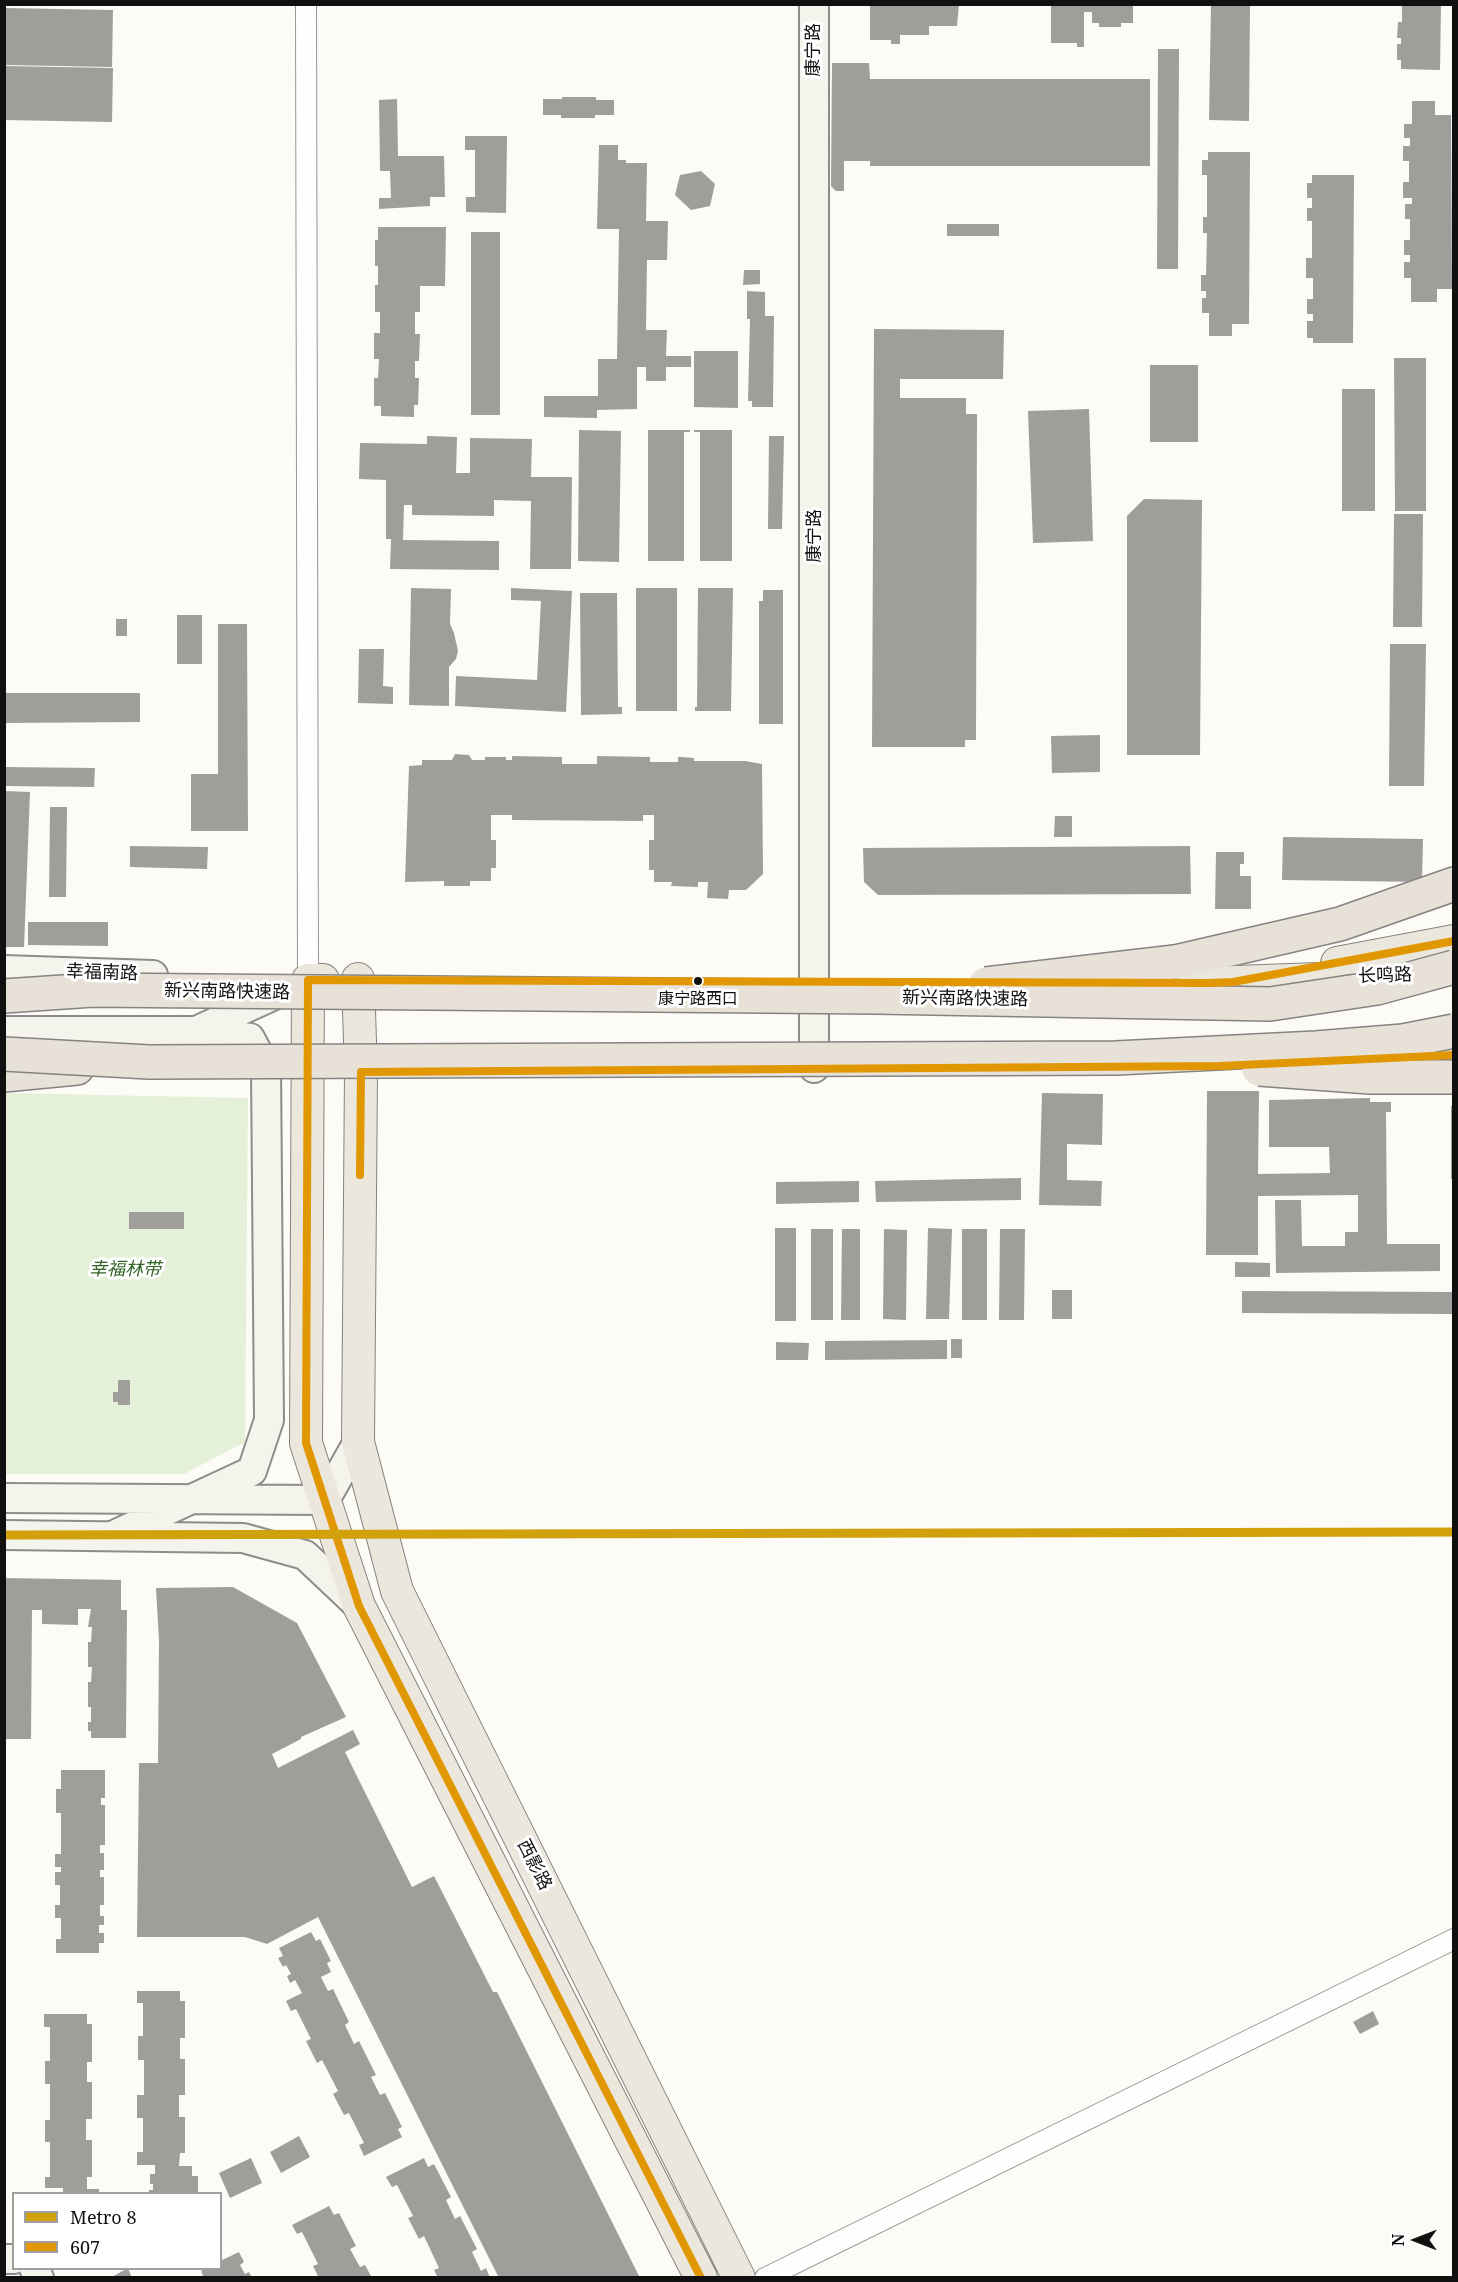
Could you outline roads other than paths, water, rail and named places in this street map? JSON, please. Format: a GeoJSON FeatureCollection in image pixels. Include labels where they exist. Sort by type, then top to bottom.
{"type":"FeatureCollection","features":[{"type":"Feature","properties":{"kind":"highway"},"geometry":{"type":"LineString","coordinates":[[876,998],[1090,970],[1175,962],[1340,924],[1454,884]]}},
{"type":"Feature","properties":{"kind":"highway","name":"新兴南路快速路"},"geometry":{"type":"LineString","coordinates":[[4,996],[93,990],[1270,1004],[1377,988],[1454,967]]}},
{"type":"Feature","properties":{"kind":"highway"},"geometry":{"type":"LineString","coordinates":[[4,1054],[149,1062],[1116,1058],[1316,1048],[1403,1041],[1454,1031]]}},
{"type":"Feature","properties":{"kind":"highway"},"geometry":{"type":"LineString","coordinates":[[1116,1058],[1370,1077],[1454,1077]]}},
{"type":"Feature","properties":{"kind":"highway"},"geometry":{"type":"LineString","coordinates":[[4,1075],[149,1062]]}},
{"type":"Feature","properties":{"kind":"main road","name":"康宁路"},"geometry":{"type":"LineString","coordinates":[[814,4],[814,1068]]}},
{"type":"Feature","properties":{"kind":"main road"},"geometry":{"type":"LineString","coordinates":[[1233,982],[1454,941]]}},
{"type":"Feature","properties":{"kind":"main road","name":"幸福南路"},"geometry":{"type":"LineString","coordinates":[[4,970],[308,980]]}},
{"type":"Feature","properties":{"kind":"main road","name":"长鸣路"},"geometry":{"type":"LineString","coordinates":[[308,980],[815,983],[1233,982],[1454,973]]}},
{"type":"Feature","properties":{"kind":"main road","name":"西影路"},"geometry":{"type":"LineString","coordinates":[[358,979],[360,1072],[358,1442],[397,1591],[739,2277]]}},
{"type":"Feature","properties":{"kind":"main road"},"geometry":{"type":"LineString","coordinates":[[196,1031],[308,980],[306,1443],[360,1606],[701,2277]]}},
{"type":"Feature","properties":{"kind":"main road"},"geometry":{"type":"LineString","coordinates":[[4,989],[93,990]]}},
{"type":"Feature","properties":{"kind":"main road"},"geometry":{"type":"LineString","coordinates":[[4,1031],[196,1031],[250,1038],[266,1068],[269,1420],[252,1471],[112,1536]]}},
{"type":"Feature","properties":{"kind":"main road"},"geometry":{"type":"LineString","coordinates":[[309,1072],[1220,1066],[1454,1055]]}},
{"type":"Feature","properties":{"kind":"main road"},"geometry":{"type":"LineString","coordinates":[[325,1500],[358,1442]]}},
{"type":"Feature","properties":{"kind":"main road"},"geometry":{"type":"LineString","coordinates":[[4,1498],[325,1500]]}},
{"type":"Feature","properties":{"kind":"main road"},"geometry":{"type":"LineString","coordinates":[[4,1535],[243,1538],[305,1555],[360,1606]]}},
{"type":"Feature","properties":{"kind":"street"},"geometry":{"type":"LineString","coordinates":[[306,4],[308,980]]}},
{"type":"Feature","properties":{"kind":"street"},"geometry":{"type":"LineString","coordinates":[[765,2277],[1454,1939]]}},
{"type":"Feature","properties":{"kind":"metro line","name":"8"},"geometry":{"type":"LineString","coordinates":[[4,1535],[1454,1532]]}},
{"type":"Feature","properties":{"kind":"place","name":"康宁路西口"},"geometry":{"type":"Point","coordinates":[698,981]}},
{"type":"Feature","properties":{"kind":"park label","name":"幸福林带"},"geometry":{"type":"Point","coordinates":[125,1270]}}]}
